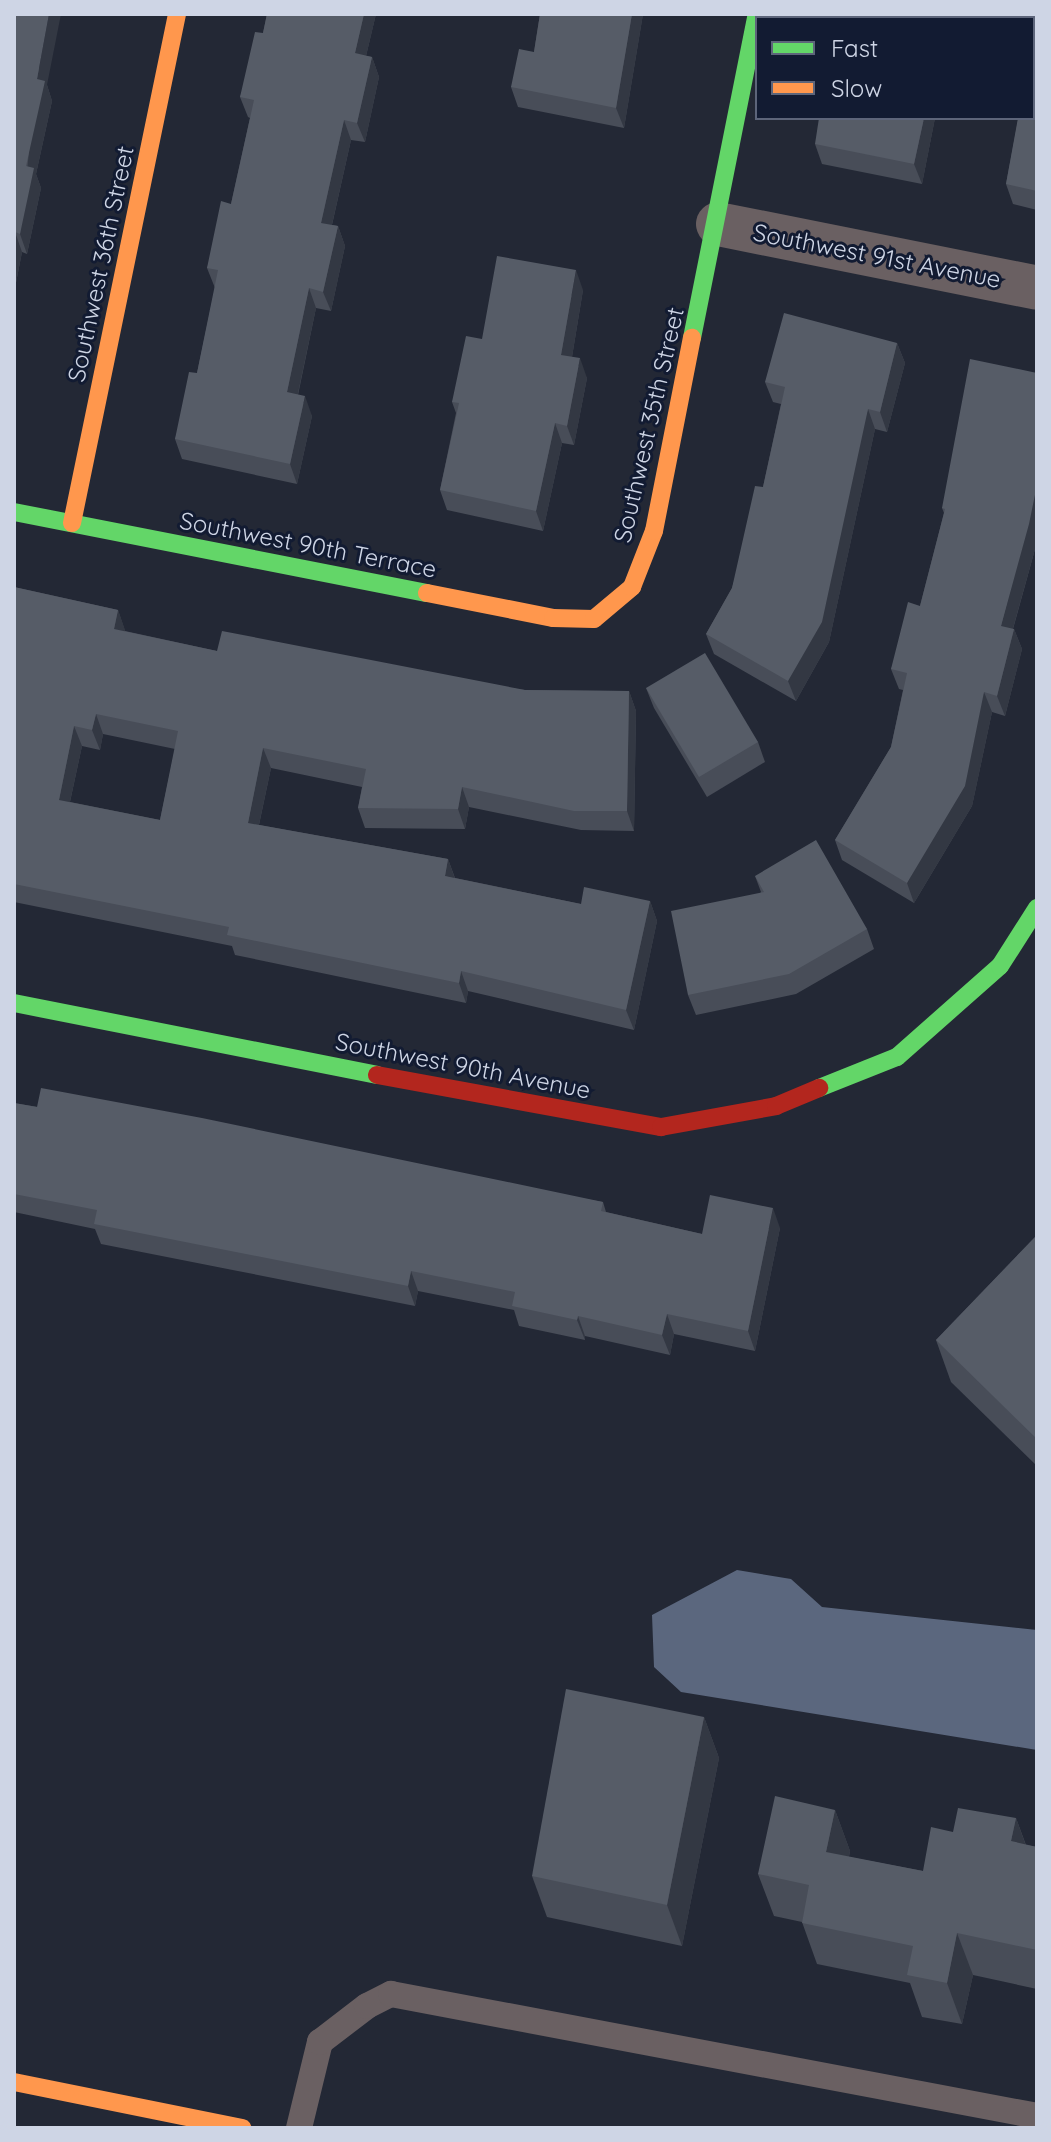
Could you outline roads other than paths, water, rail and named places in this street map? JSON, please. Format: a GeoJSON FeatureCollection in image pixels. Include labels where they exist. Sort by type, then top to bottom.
{"type":"FeatureCollection","features":[{"type":"Feature","properties":{"kind":"street","name":"Southwest 36th Street"},"geometry":{"type":"LineString","coordinates":[[72,523],[177,14]]}},
{"type":"Feature","properties":{"kind":"street","name":"Southwest 35th Street"},"geometry":{"type":"LineString","coordinates":[[594,619],[632,587],[654,531],[718,224],[755,25]]}},
{"type":"Feature","properties":{"kind":"street","name":"Southwest 91st Avenue"},"geometry":{"type":"LineString","coordinates":[[718,224],[1037,288]]}},
{"type":"Feature","properties":{"kind":"street","name":"Southwest 90th Terrace"},"geometry":{"type":"LineString","coordinates":[[14,512],[553,618],[594,619]]}},
{"type":"Feature","properties":{"kind":"street","name":"Southwest 90th Avenue"},"geometry":{"type":"LineString","coordinates":[[14,1003],[534,1106],[661,1127],[776,1106],[897,1057],[1000,966],[1037,908]]}},
{"type":"Feature","properties":{"kind":"street"},"geometry":{"type":"LineString","coordinates":[[14,2082],[242,2128]]}},
{"type":"Feature","properties":{"kind":"lane"},"geometry":{"type":"LineString","coordinates":[[299,2128],[320,2042],[367,2006],[391,1994],[1037,2116]]}},
{"type":"Feature","properties":{"kind":"water"},"geometry":{"type":"Polygon","coordinates":[[[737,1570],[791,1579],[822,1607],[1037,1630],[1037,1750],[681,1692],[654,1667],[652,1615],[737,1570]]]}}]}
